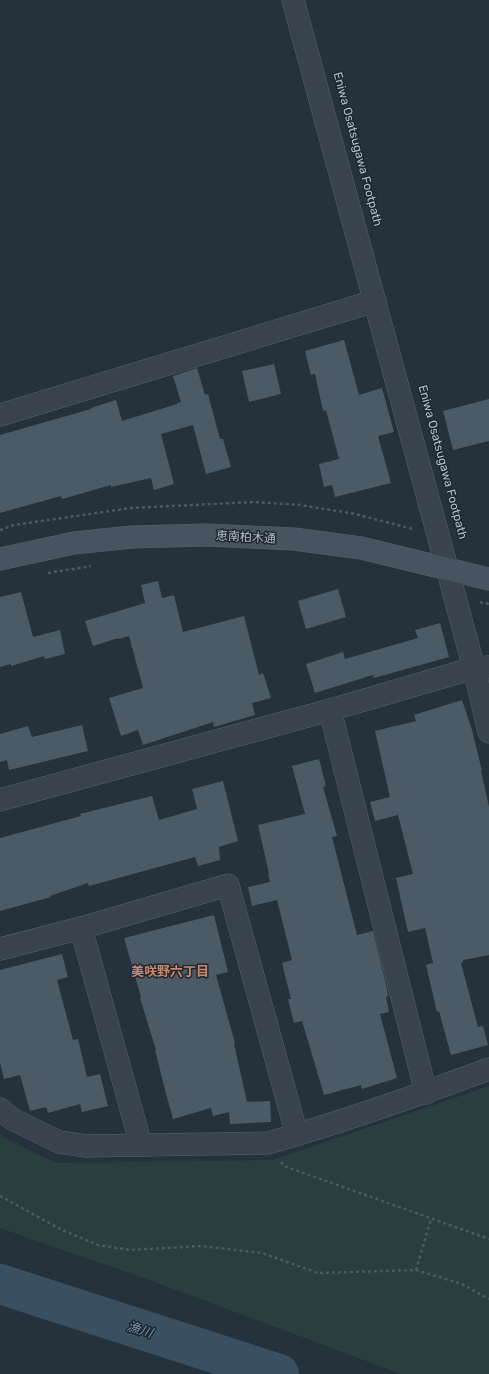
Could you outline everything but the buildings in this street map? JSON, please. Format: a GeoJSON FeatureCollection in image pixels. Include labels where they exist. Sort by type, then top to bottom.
{"type":"FeatureCollection","features":[{"type":"Feature","properties":{"kind":"street"},"geometry":{"type":"LineString","coordinates":[[293,0],[454,594],[481,668],[489,732]]}},
{"type":"Feature","properties":{"kind":"street"},"geometry":{"type":"LineString","coordinates":[[0,415],[375,302]]}},
{"type":"Feature","properties":{"kind":"street","name":"恵南柏木通"},"geometry":{"type":"LineString","coordinates":[[0,559],[74,543],[132,537],[206,535],[294,540],[361,548],[489,579]]}},
{"type":"Feature","properties":{"kind":"street"},"geometry":{"type":"LineString","coordinates":[[0,800],[481,668]]}},
{"type":"Feature","properties":{"kind":"street"},"geometry":{"type":"LineString","coordinates":[[330,710],[426,1093]]}},
{"type":"Feature","properties":{"kind":"street"},"geometry":{"type":"LineString","coordinates":[[0,949],[81,928],[228,885],[296,1135]]}},
{"type":"Feature","properties":{"kind":"street"},"geometry":{"type":"LineString","coordinates":[[81,928],[141,1145]]}},
{"type":"Feature","properties":{"kind":"street"},"geometry":{"type":"LineString","coordinates":[[0,1109],[12,1120],[59,1142],[86,1146],[268,1143],[426,1093],[489,1069]]}},
{"type":"Feature","properties":{"kind":"path","name":"Eniwa Osatsugawa Footpath"},"geometry":{"type":"LineString","coordinates":[[0,530],[14,525],[131,508],[253,502],[301,505],[355,514],[438,535]]}},
{"type":"Feature","properties":{"kind":"path"},"geometry":{"type":"LineString","coordinates":[[44,574],[99,564]]}},
{"type":"Feature","properties":{"kind":"path"},"geometry":{"type":"LineString","coordinates":[[454,594],[489,604]]}},
{"type":"Feature","properties":{"kind":"path"},"geometry":{"type":"LineString","coordinates":[[268,1143],[284,1166],[489,1239]]}},
{"type":"Feature","properties":{"kind":"path"},"geometry":{"type":"LineString","coordinates":[[0,1196],[62,1230],[98,1245],[131,1250],[201,1246],[262,1253],[318,1272],[416,1270],[462,1284],[489,1299]]}},
{"type":"Feature","properties":{"kind":"path"},"geometry":{"type":"LineString","coordinates":[[416,1270],[431,1218]]}},
{"type":"Feature","properties":{"kind":"green space"},"geometry":{"type":"Polygon","coordinates":[[[489,1086],[489,1374],[401,1374],[152,1281],[0,1228],[0,1136],[56,1163],[273,1160],[489,1086]]]}},
{"type":"Feature","properties":{"kind":"waterway","name":"漁川"},"geometry":{"type":"LineString","coordinates":[[0,1284],[279,1374]]}},
{"type":"Feature","properties":{"kind":"district","name":"美咲野六丁目"},"geometry":{"type":"Point","coordinates":[170,971]}}]}
